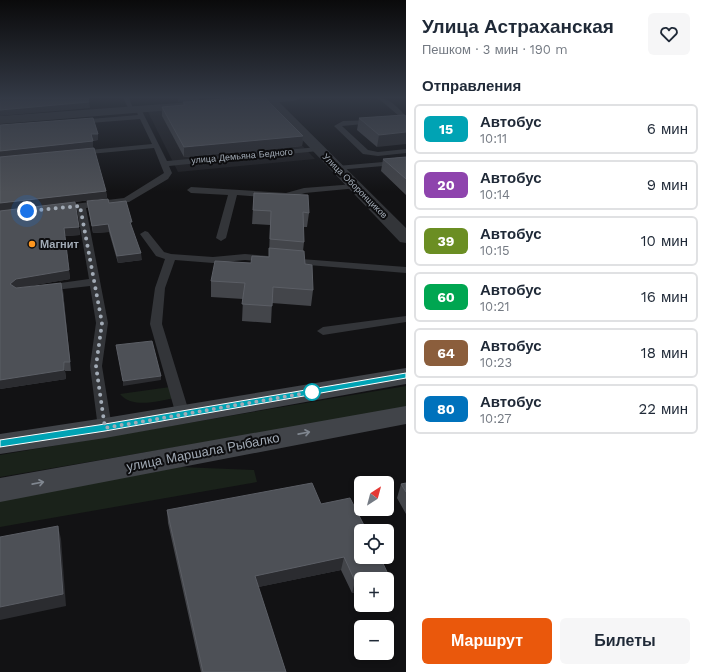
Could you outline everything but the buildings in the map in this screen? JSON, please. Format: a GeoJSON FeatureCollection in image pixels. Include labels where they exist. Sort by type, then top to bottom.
{"type":"FeatureCollection","features":[{"type":"Feature","properties":{"kind":"main road"},"geometry":{"type":"LineString","coordinates":[[0,444],[183,415],[406,376]]}},
{"type":"Feature","properties":{"kind":"main road","name":"улица Маршала Рыбалко"},"geometry":{"type":"LineString","coordinates":[[0,490],[406,415]]}},
{"type":"Feature","properties":{"kind":"street","name":"Улица Оборонщиков"},"geometry":{"type":"LineString","coordinates":[[299,129],[406,238]]}},
{"type":"Feature","properties":{"kind":"lane"},"geometry":{"type":"LineString","coordinates":[[51,209],[116,202],[134,197],[165,177],[168,173],[165,164],[147,129]]}},
{"type":"Feature","properties":{"kind":"lane"},"geometry":{"type":"LineString","coordinates":[[340,129],[366,152],[378,154],[406,151]]}},
{"type":"Feature","properties":{"kind":"lane"},"geometry":{"type":"LineString","coordinates":[[71,154],[156,146]]}},
{"type":"Feature","properties":{"kind":"lane","name":"улица Демьяна Бедного"},"geometry":{"type":"LineString","coordinates":[[165,164],[318,149]]}},
{"type":"Feature","properties":{"kind":"lane"},"geometry":{"type":"LineString","coordinates":[[337,168],[406,162]]}},
{"type":"Feature","properties":{"kind":"lane"},"geometry":{"type":"LineString","coordinates":[[191,190],[286,196],[304,191],[355,186]]}},
{"type":"Feature","properties":{"kind":"lane"},"geometry":{"type":"LineString","coordinates":[[221,238],[233,193]]}},
{"type":"Feature","properties":{"kind":"lane"},"geometry":{"type":"LineString","coordinates":[[80,206],[102,323],[96,366],[105,428]]}},
{"type":"Feature","properties":{"kind":"lane"},"geometry":{"type":"LineString","coordinates":[[146,234],[160,254],[171,257],[213,260],[245,257],[406,270]]}},
{"type":"Feature","properties":{"kind":"lane"},"geometry":{"type":"LineString","coordinates":[[171,257],[160,288],[156,324],[183,415]]}},
{"type":"Feature","properties":{"kind":"lane"},"geometry":{"type":"LineString","coordinates":[[33,290],[94,282]]}},
{"type":"Feature","properties":{"kind":"lane"},"geometry":{"type":"LineString","coordinates":[[323,331],[406,319]]}},
{"type":"Feature","properties":{"kind":"shaded area"},"geometry":{"type":"Polygon","coordinates":[[[157,129],[287,129],[315,159],[178,172],[157,129]]]}},
{"type":"Feature","properties":{"kind":"shaded area"},"geometry":{"type":"Polygon","coordinates":[[[406,386],[406,408],[0,477],[0,455],[406,386]]]}},
{"type":"Feature","properties":{"kind":"shaded area"},"geometry":{"type":"Polygon","coordinates":[[[170,387],[174,398],[146,403],[138,403],[125,399],[120,394],[170,387]]]}},
{"type":"Feature","properties":{"kind":"shaded area"},"geometry":{"type":"Polygon","coordinates":[[[180,467],[254,470],[257,482],[0,527],[0,501],[180,467]]]}},
{"type":"Feature","properties":{"kind":"bus line","name":"15"},"geometry":{"type":"LineString","coordinates":[[0,444],[105,428],[406,376]]}},
{"type":"Feature","properties":{"kind":"place","name":"Магнит"},"geometry":{"type":"Point","coordinates":[32,244]}},
{"type":"Feature","properties":{"kind":"route"},"geometry":{"type":"LineString","coordinates":[[27,211],[80,206],[102,323],[96,366],[105,428],[312,392]]}}]}
